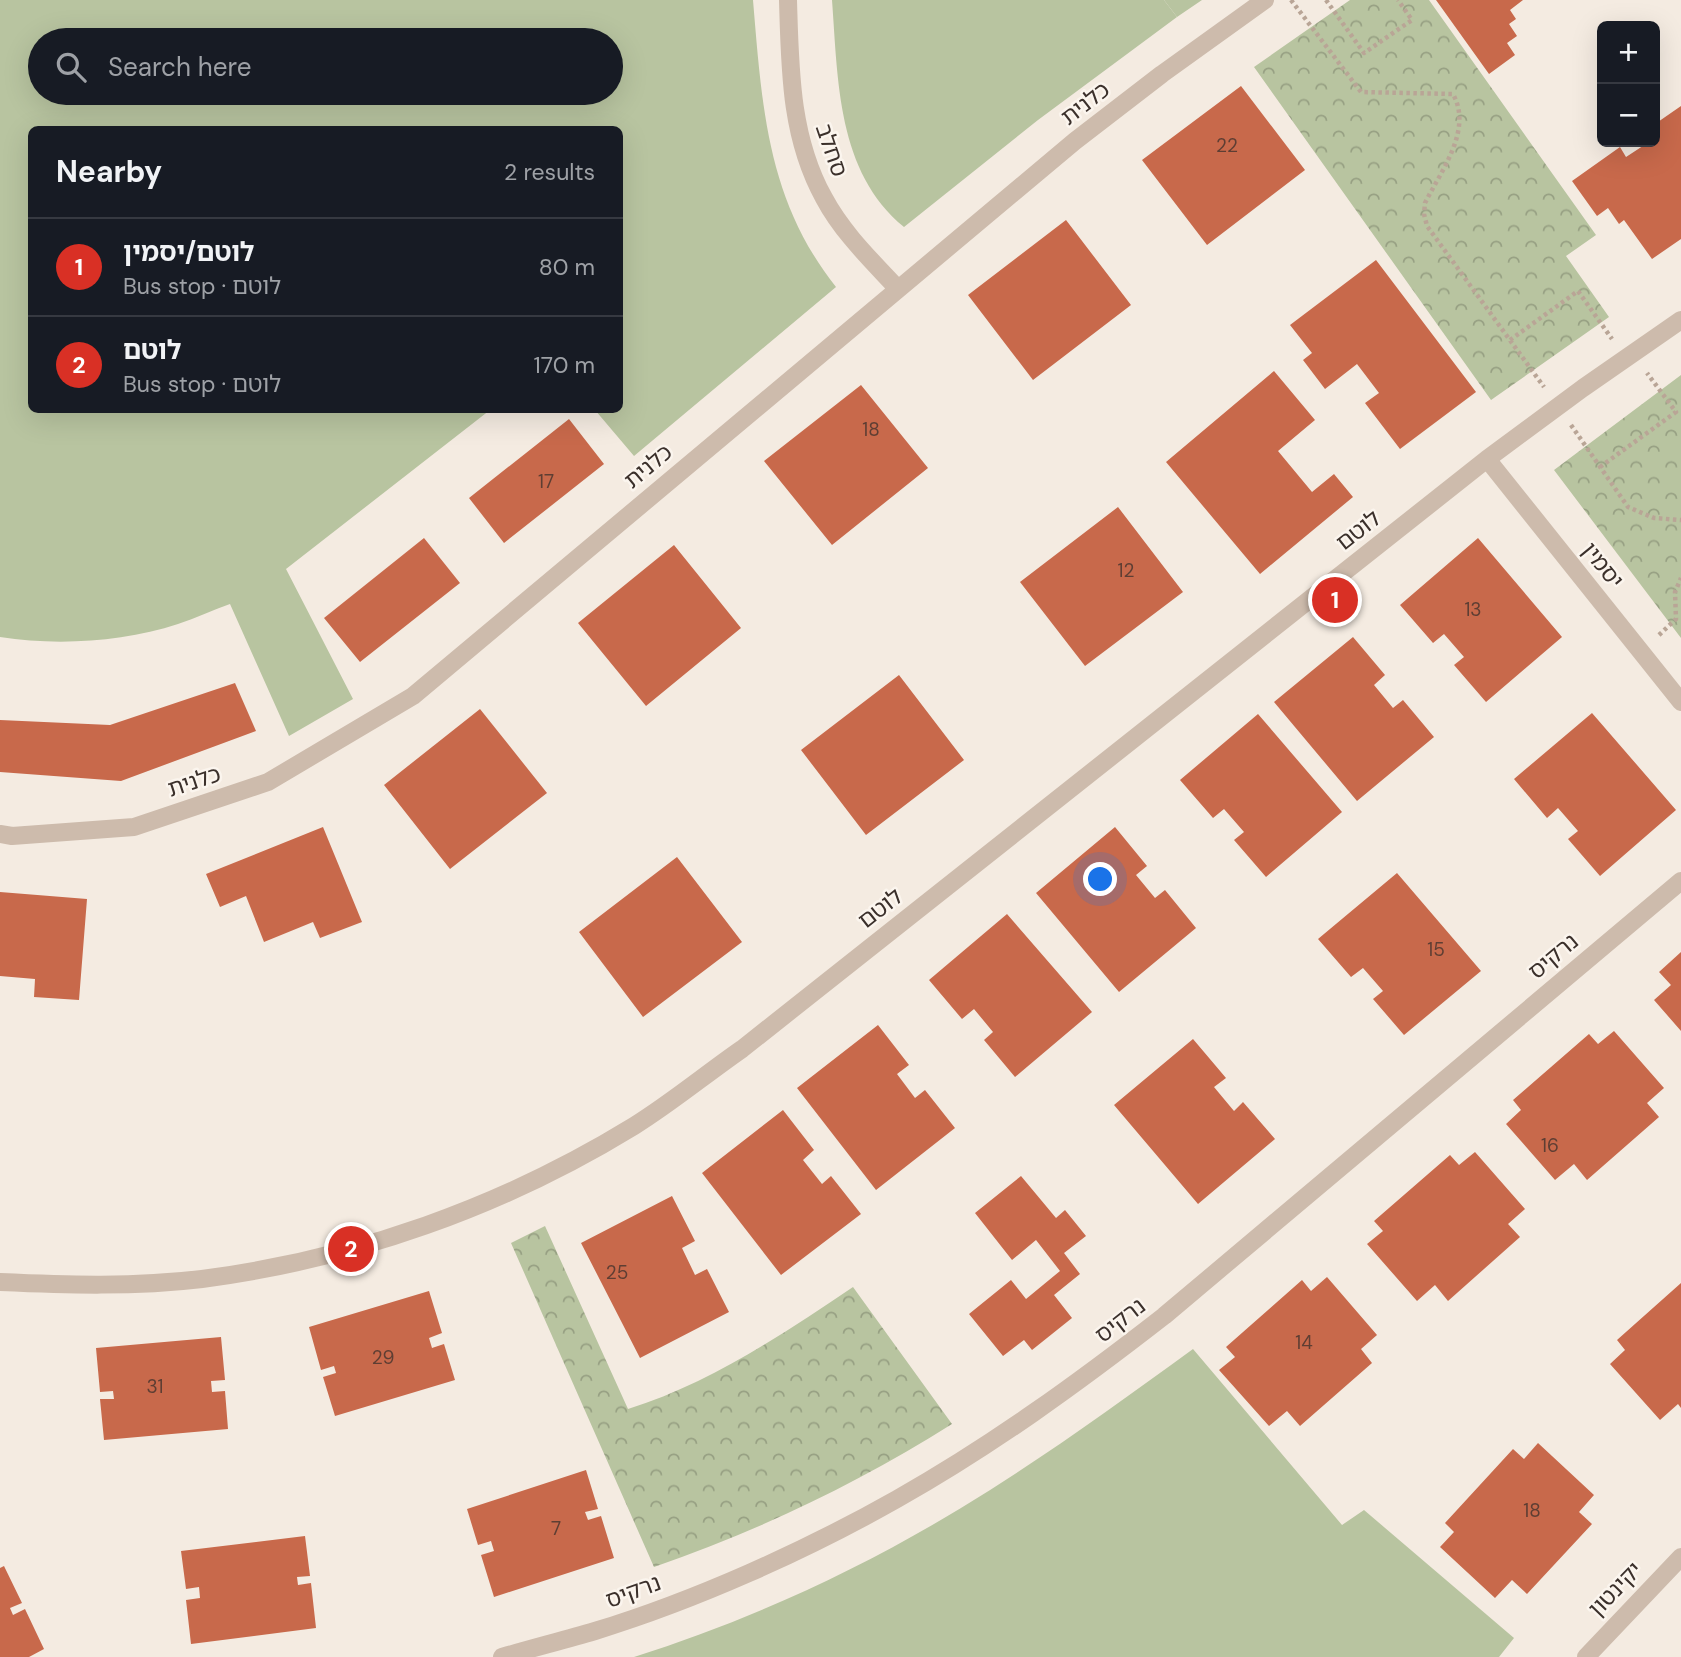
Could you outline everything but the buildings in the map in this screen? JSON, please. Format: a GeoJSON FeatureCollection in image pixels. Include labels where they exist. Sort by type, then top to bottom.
{"type":"FeatureCollection","features":[{"type":"Feature","properties":{"kind":"street","name":"סחלב"},"geometry":{"type":"LineString","coordinates":[[788,0],[796,117],[811,170],[824,198],[842,226],[898,289]]}},
{"type":"Feature","properties":{"kind":"street","name":"כלנית"},"geometry":{"type":"LineString","coordinates":[[0,834],[12,836],[134,827],[155,820],[268,782],[413,696],[1075,141],[1161,74],[1265,0]]}},
{"type":"Feature","properties":{"kind":"street","name":"לוטם"},"geometry":{"type":"LineString","coordinates":[[0,1282],[95,1286],[200,1279],[307,1261],[416,1231],[513,1191],[634,1126],[753,1040],[1487,459],[1681,320]]}},
{"type":"Feature","properties":{"kind":"street","name":"יסמין"},"geometry":{"type":"LineString","coordinates":[[1487,459],[1681,702]]}},
{"type":"Feature","properties":{"kind":"street","name":"נרקיס"},"geometry":{"type":"LineString","coordinates":[[502,1657],[597,1630],[700,1593],[799,1549],[896,1500],[989,1444],[1078,1383],[1164,1317],[1681,881]]}},
{"type":"Feature","properties":{"kind":"street","name":"יקינטון"},"geometry":{"type":"LineString","coordinates":[[1586,1657],[1681,1557]]}},
{"type":"Feature","properties":{"kind":"path"},"geometry":{"type":"LineString","coordinates":[[1291,0],[1360,92],[1453,94],[1460,107],[1459,134],[1424,202],[1427,226],[1628,506],[1654,518],[1681,520]]}},
{"type":"Feature","properties":{"kind":"path"},"geometry":{"type":"LineString","coordinates":[[1326,0],[1364,53],[1412,20],[1398,0]]}},
{"type":"Feature","properties":{"kind":"path"},"geometry":{"type":"LineString","coordinates":[[1510,340],[1578,291],[1676,412],[1601,467]]}},
{"type":"Feature","properties":{"kind":"path"},"geometry":{"type":"LineString","coordinates":[[1641,653],[1676,619],[1675,592],[1681,578]]}},
{"type":"Feature","properties":{"kind":"green space"},"geometry":{"type":"Polygon","coordinates":[[[0,0],[753,0],[765,114],[782,186],[795,220],[813,254],[836,287],[634,456],[598,413],[623,413],[623,126],[28,126],[28,413],[486,413],[286,569],[353,699],[289,736],[230,604],[178,624],[135,635],[90,641],[0,637],[0,0]]]}},
{"type":"Feature","properties":{"kind":"green space"},"geometry":{"type":"Polygon","coordinates":[[[832,0],[1164,0],[1177,17],[1038,120],[904,227],[882,205],[865,180],[853,152],[840,92],[832,0]]]}},
{"type":"Feature","properties":{"kind":"green space"},"geometry":{"type":"Polygon","coordinates":[[[1164,0],[1202,0],[1177,17],[1164,0]]]}},
{"type":"Feature","properties":{"kind":"green space"},"geometry":{"type":"Polygon","coordinates":[[[1350,0],[1429,0],[1596,235],[1566,256],[1609,317],[1491,400],[1254,67],[1350,0]]]}},
{"type":"Feature","properties":{"kind":"green space"},"geometry":{"type":"Polygon","coordinates":[[[1681,375],[1681,638],[1554,470],[1681,375]]]}},
{"type":"Feature","properties":{"kind":"green space"},"geometry":{"type":"Polygon","coordinates":[[[545,1226],[628,1409],[658,1399],[716,1372],[772,1340],[853,1287],[952,1424],[881,1466],[807,1504],[732,1538],[654,1567],[511,1243],[545,1226]]]}},
{"type":"Feature","properties":{"kind":"green space"},"geometry":{"type":"Polygon","coordinates":[[[1193,1349],[1342,1525],[1364,1510],[1514,1638],[1499,1657],[634,1657],[761,1610],[843,1573],[922,1531],[1050,1451],[1193,1349]]]}},
{"type":"Feature","properties":{"kind":"place","name":"לוטם/יסמין"},"geometry":{"type":"Point","coordinates":[1335,600]}},
{"type":"Feature","properties":{"kind":"place","name":"לוטם"},"geometry":{"type":"Point","coordinates":[351,1249]}}]}
